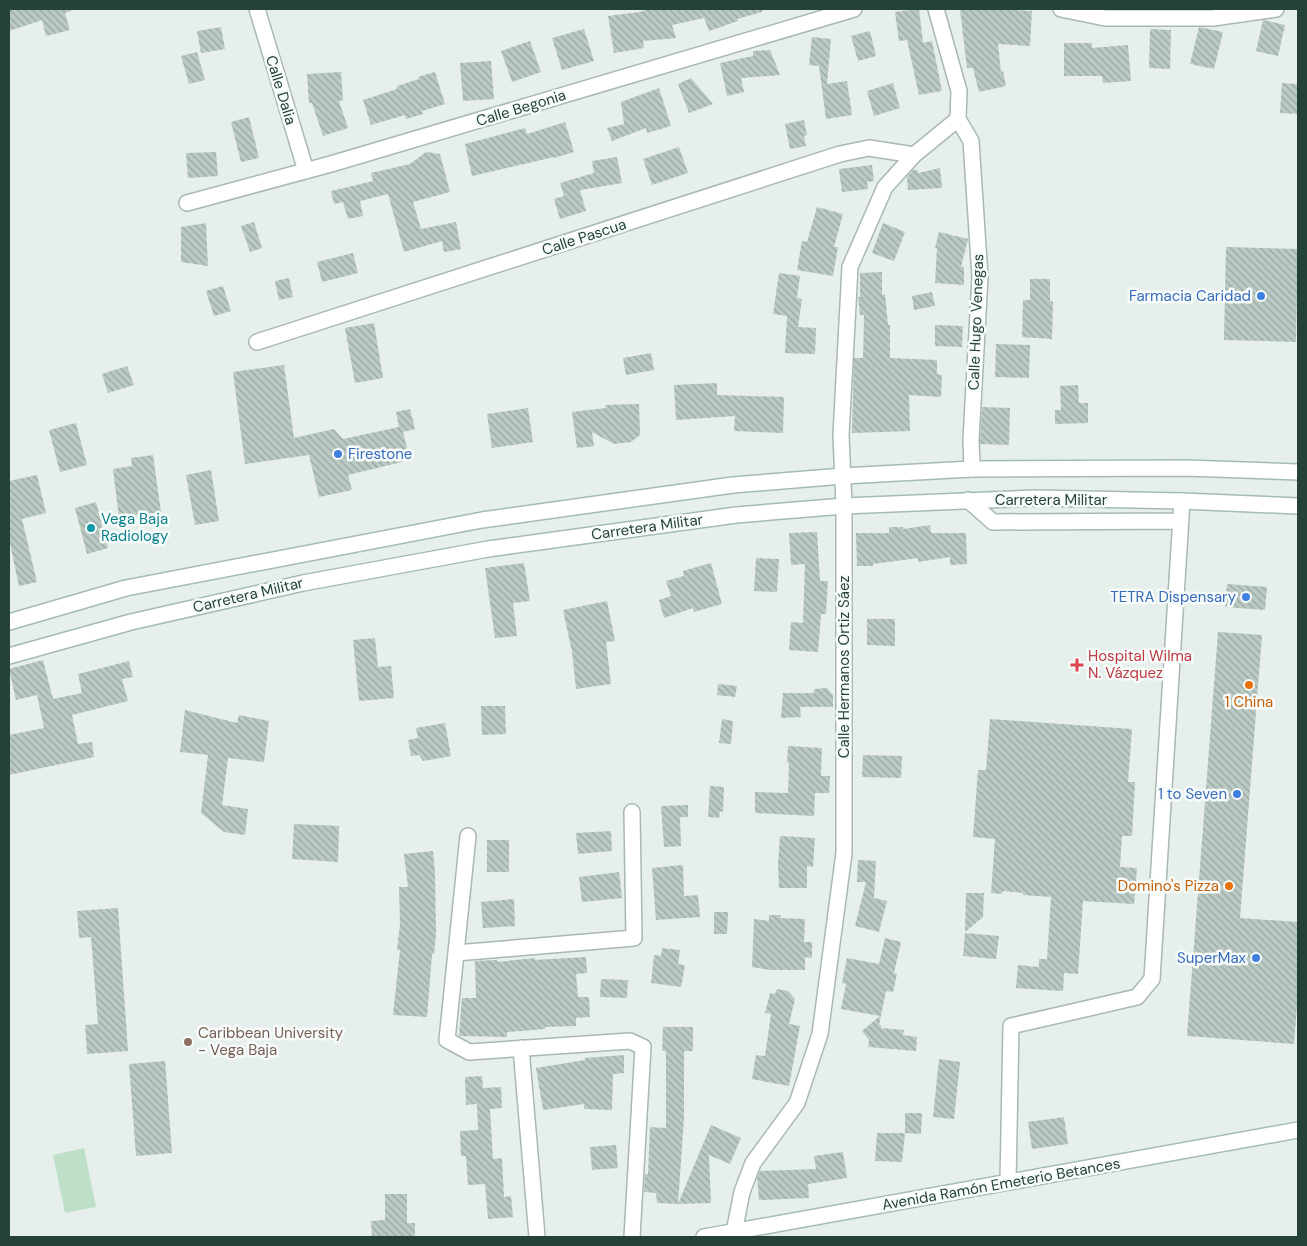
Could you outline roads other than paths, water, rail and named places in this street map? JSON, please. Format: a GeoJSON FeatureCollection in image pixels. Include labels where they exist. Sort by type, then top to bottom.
{"type":"FeatureCollection","features":[{"type":"Feature","properties":{"kind":"street","name":"Calle Dalia"},"geometry":{"type":"LineString","coordinates":[[257,9],[306,171]]}},
{"type":"Feature","properties":{"kind":"street","name":"Calle Begonia"},"geometry":{"type":"LineString","coordinates":[[187,203],[306,171],[854,9]]}},
{"type":"Feature","properties":{"kind":"street"},"geometry":{"type":"LineString","coordinates":[[936,9],[960,92],[958,119]]}},
{"type":"Feature","properties":{"kind":"street"},"geometry":{"type":"LineString","coordinates":[[1061,9],[1105,18],[1213,18],[1276,9]]}},
{"type":"Feature","properties":{"kind":"street","name":"Calle Hermanos Ortiz Sáez"},"geometry":{"type":"LineString","coordinates":[[734,1232],[742,1192],[753,1163],[797,1103],[820,1034],[844,853],[844,506],[841,435],[850,267],[885,187],[914,155],[958,119]]}},
{"type":"Feature","properties":{"kind":"street","name":"Calle Hugo Venegas"},"geometry":{"type":"LineString","coordinates":[[958,119],[971,141],[980,277],[971,440],[972,469]]}},
{"type":"Feature","properties":{"kind":"street","name":"Calle Pascua"},"geometry":{"type":"LineString","coordinates":[[257,342],[840,154],[869,148],[914,155]]}},
{"type":"Feature","properties":{"kind":"street","name":"Carretera Militar"},"geometry":{"type":"LineString","coordinates":[[9,622],[126,588],[482,520],[733,485],[843,476],[972,469],[1177,468],[1297,472]]}},
{"type":"Feature","properties":{"kind":"street","name":"Carretera Militar"},"geometry":{"type":"LineString","coordinates":[[9,656],[131,622],[304,583],[488,549],[736,515],[844,506],[1035,498],[1298,506]]}},
{"type":"Feature","properties":{"kind":"street"},"geometry":{"type":"LineString","coordinates":[[968,500],[993,522],[1181,521]]}},
{"type":"Feature","properties":{"kind":"street"},"geometry":{"type":"LineString","coordinates":[[1008,1182],[1011,1026],[1137,997],[1152,979],[1182,501]]}},
{"type":"Feature","properties":{"kind":"street"},"geometry":{"type":"LineString","coordinates":[[456,953],[634,938],[632,812]]}},
{"type":"Feature","properties":{"kind":"street"},"geometry":{"type":"LineString","coordinates":[[468,836],[447,1040],[469,1052],[630,1041],[642,1047],[632,1237]]}},
{"type":"Feature","properties":{"kind":"street"},"geometry":{"type":"LineString","coordinates":[[521,1048],[537,1237]]}},
{"type":"Feature","properties":{"kind":"street","name":"Avenida Ramón Emeterio Betances"},"geometry":{"type":"LineString","coordinates":[[704,1237],[1298,1130]]}},
{"type":"Feature","properties":{"kind":"place","name":"Farmacia Caridad"},"geometry":{"type":"Point","coordinates":[1261,296]}},
{"type":"Feature","properties":{"kind":"place","name":"Firestone"},"geometry":{"type":"Point","coordinates":[338,454]}},
{"type":"Feature","properties":{"kind":"place","name":"Vega Baja Radiology"},"geometry":{"type":"Point","coordinates":[91,528]}},
{"type":"Feature","properties":{"kind":"place","name":"TETRA Dispensary"},"geometry":{"type":"Point","coordinates":[1246,597]}},
{"type":"Feature","properties":{"kind":"place","name":"Hospital Wilma N. Vázquez"},"geometry":{"type":"Point","coordinates":[1077,665]}},
{"type":"Feature","properties":{"kind":"place","name":"1 China"},"geometry":{"type":"Point","coordinates":[1249,685]}},
{"type":"Feature","properties":{"kind":"place","name":"1 to Seven"},"geometry":{"type":"Point","coordinates":[1237,794]}},
{"type":"Feature","properties":{"kind":"place","name":"Domino's Pizza"},"geometry":{"type":"Point","coordinates":[1229,886]}},
{"type":"Feature","properties":{"kind":"place","name":"SuperMax"},"geometry":{"type":"Point","coordinates":[1256,958]}},
{"type":"Feature","properties":{"kind":"place","name":"Caribbean University - Vega Baja"},"geometry":{"type":"Point","coordinates":[188,1042]}}]}
